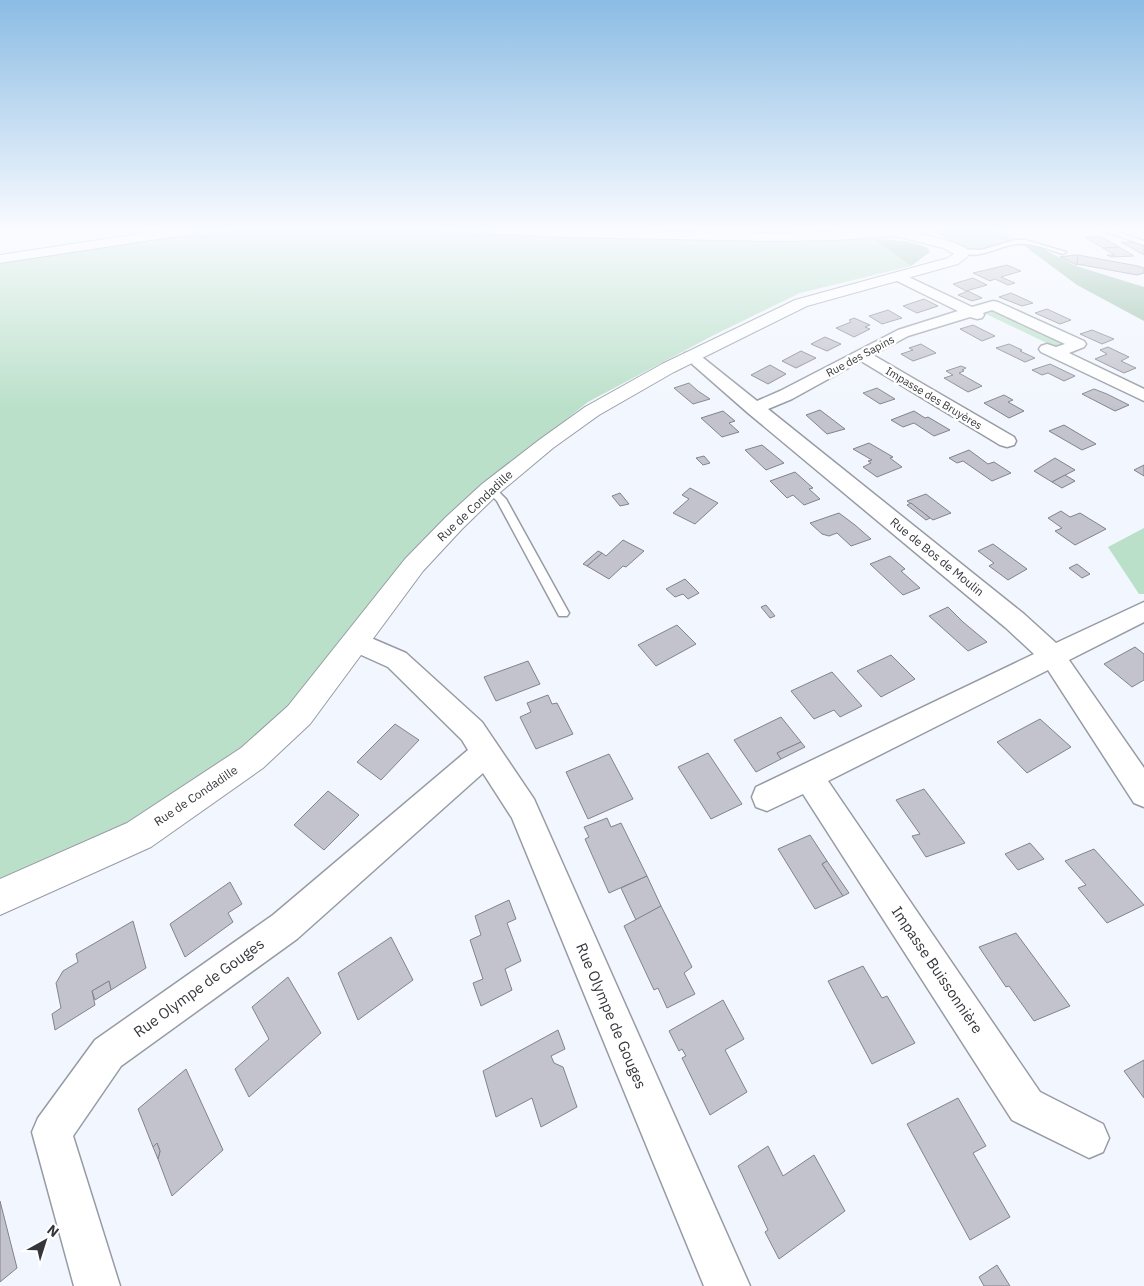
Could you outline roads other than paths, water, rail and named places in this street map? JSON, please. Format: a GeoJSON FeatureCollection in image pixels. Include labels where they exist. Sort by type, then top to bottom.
{"type":"FeatureCollection","features":[{"type":"Feature","properties":{"kind":"street","name":"Rue de Condadille"},"geometry":{"type":"LineString","coordinates":[[0,896],[139,835],[252,758],[299,715],[414,565],[454,523],[490,489],[546,444],[592,411],[691,356],[801,303],[851,289]]}},
{"type":"Feature","properties":{"kind":"street"},"geometry":{"type":"LineString","coordinates":[[924,289],[987,320]]}},
{"type":"Feature","properties":{"kind":"street","name":"Rue des Sapins"},"geometry":{"type":"LineString","coordinates":[[754,409],[786,395],[903,333],[993,305],[1078,344],[1056,353]]}},
{"type":"Feature","properties":{"kind":"street"},"geometry":{"type":"LineString","coordinates":[[1030,341],[1144,396]]}},
{"type":"Feature","properties":{"kind":"street","name":"Impasse des Bruyères"},"geometry":{"type":"LineString","coordinates":[[862,355],[1007,441]]}},
{"type":"Feature","properties":{"kind":"street","name":"Rue de Bos de Moulin"},"geometry":{"type":"LineString","coordinates":[[691,356],[1015,620],[1052,655],[1144,793]]}},
{"type":"Feature","properties":{"kind":"street"},"geometry":{"type":"LineString","coordinates":[[767,797],[1052,655],[1144,612]]}},
{"type":"Feature","properties":{"kind":"street","name":"Rue Olympe de Gouges"},"geometry":{"type":"LineString","coordinates":[[356,642],[397,660],[472,731],[522,808],[727,1286]]}},
{"type":"Feature","properties":{"kind":"street","name":"Rue Olympe de Gouges"},"geometry":{"type":"LineString","coordinates":[[97,1286],[52,1132],[108,1053],[285,927],[485,753]]}},
{"type":"Feature","properties":{"kind":"street","name":"Impasse Buissonnière"},"geometry":{"type":"LineString","coordinates":[[808,777],[1026,1106],[1089,1138]]}},
{"type":"Feature","properties":{"kind":"lane"},"geometry":{"type":"LineString","coordinates":[[490,489],[501,499],[563,613]]}}]}
